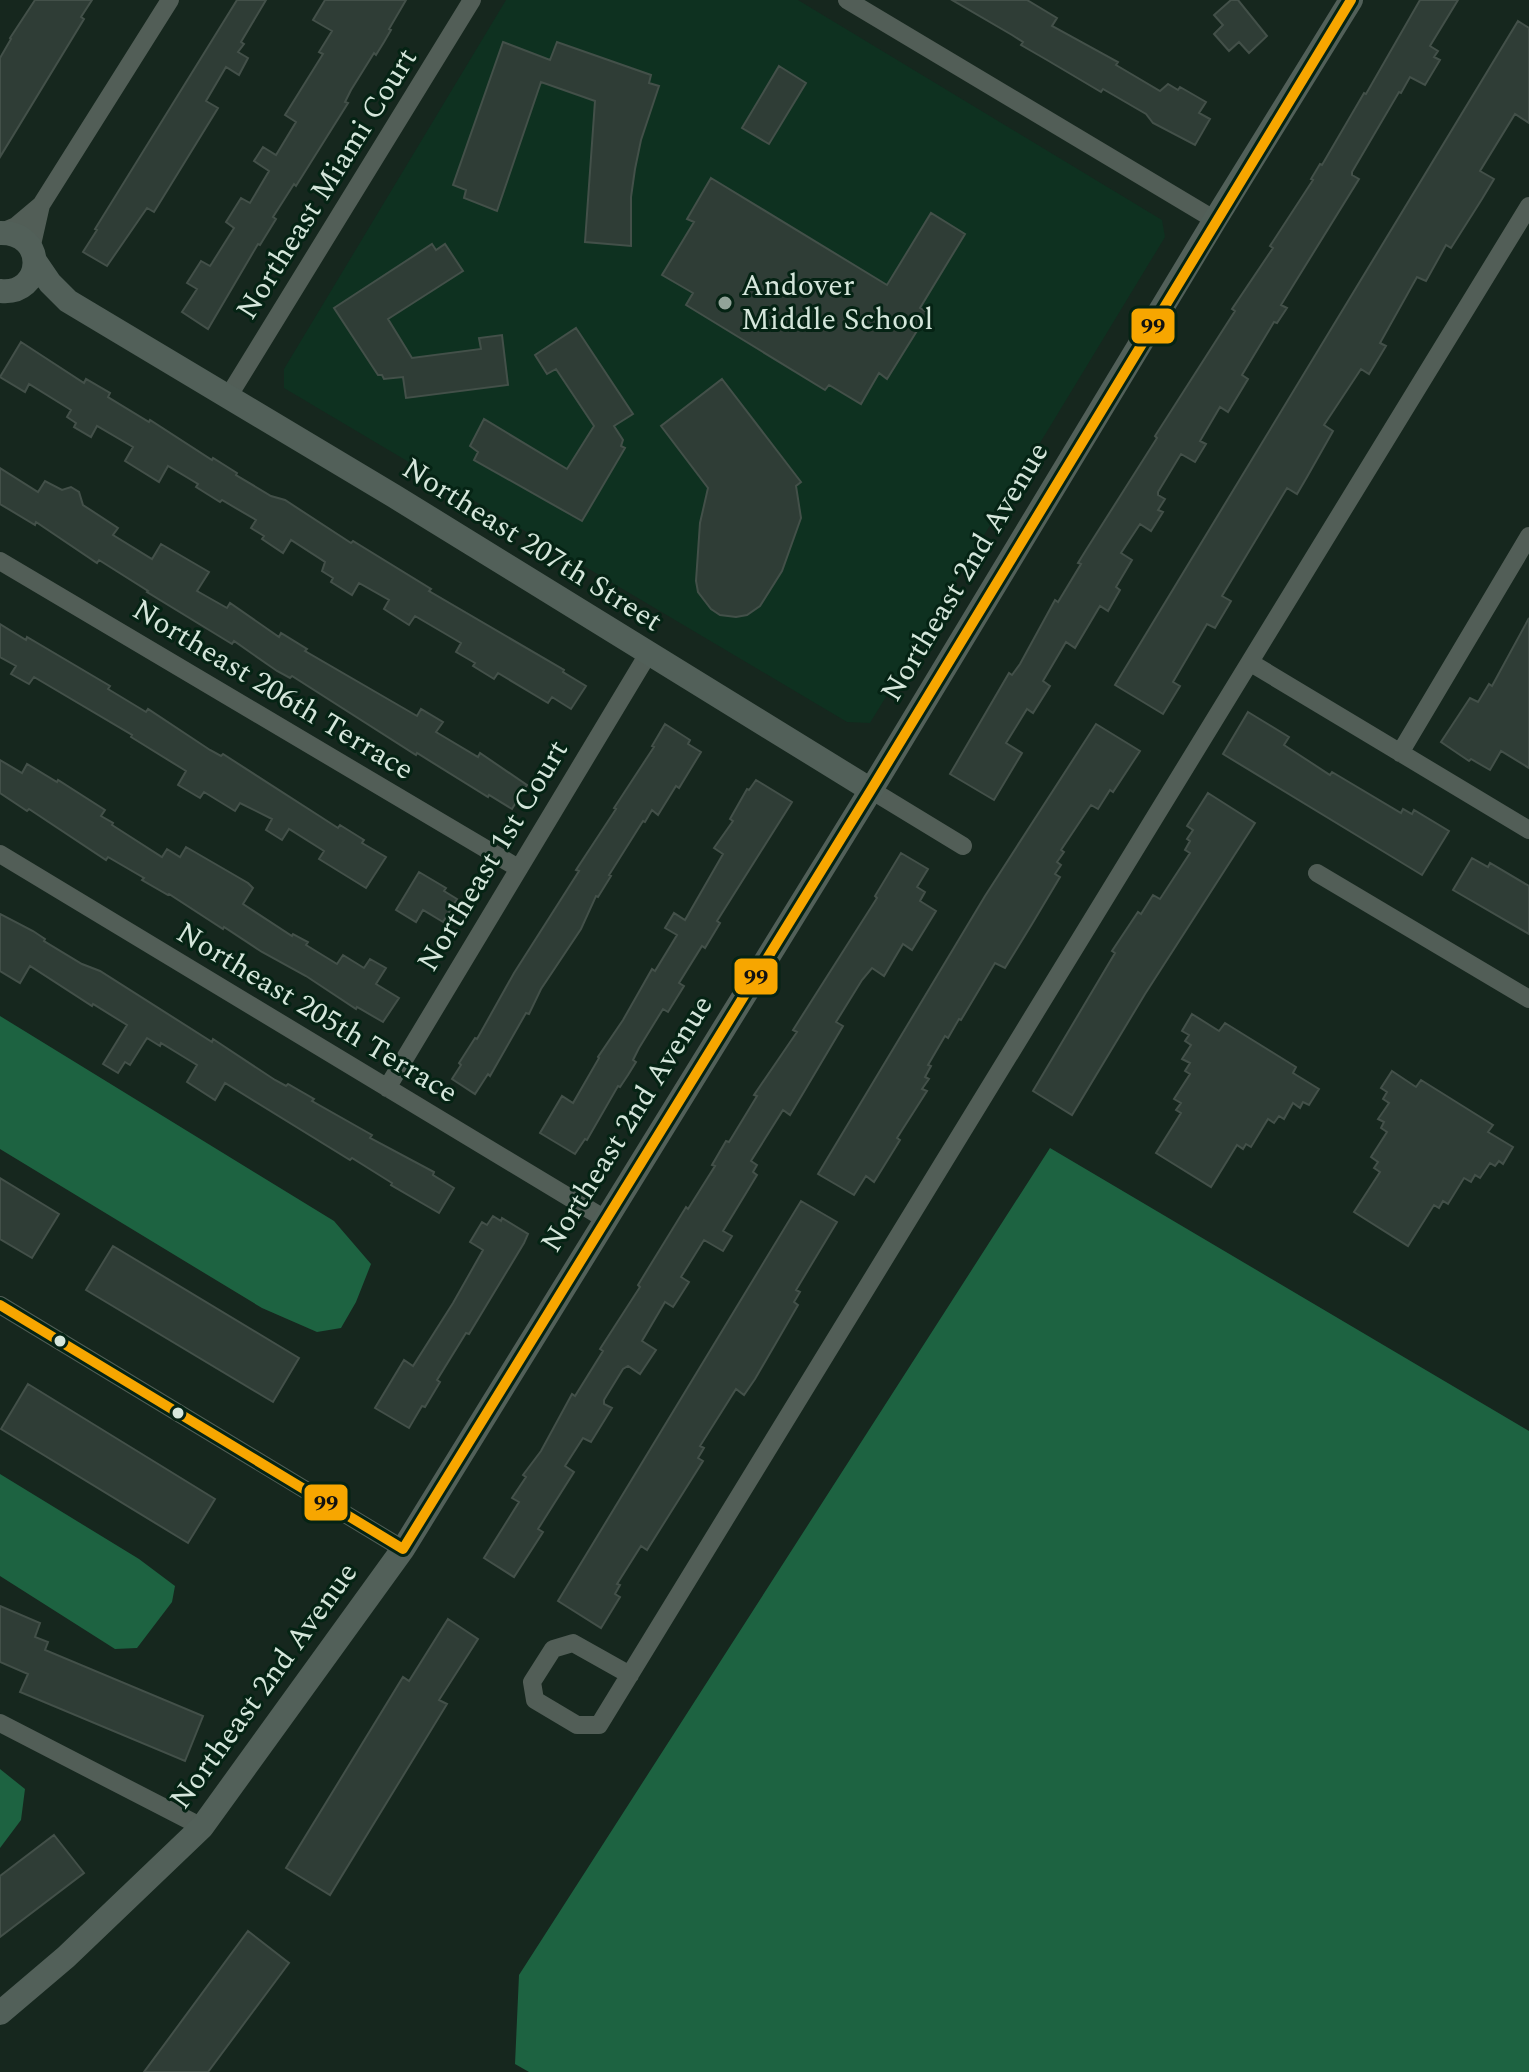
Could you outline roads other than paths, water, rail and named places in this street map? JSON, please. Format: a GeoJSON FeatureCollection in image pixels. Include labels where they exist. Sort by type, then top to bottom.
{"type":"FeatureCollection","features":[{"type":"Feature","properties":{"kind":"street"},"geometry":{"type":"LineString","coordinates":[[1,233],[16,226],[41,205],[170,0]]}},
{"type":"Feature","properties":{"kind":"street","name":"Northeast Miami Court"},"geometry":{"type":"LineString","coordinates":[[228,397],[472,0]]}},
{"type":"Feature","properties":{"kind":"street"},"geometry":{"type":"LineString","coordinates":[[847,0],[1215,220]]}},
{"type":"Feature","properties":{"kind":"street","name":"Northeast 2nd Avenue"},"geometry":{"type":"LineString","coordinates":[[0,2013],[66,1957],[202,1827],[403,1549],[871,790],[1346,2]]}},
{"type":"Feature","properties":{"kind":"street"},"geometry":{"type":"LineString","coordinates":[[6,293],[30,278],[41,205]]}},
{"type":"Feature","properties":{"kind":"street"},"geometry":{"type":"LineString","coordinates":[[630,1675],[573,1643],[553,1649],[532,1682],[535,1700],[577,1725],[599,1725],[630,1675],[1251,663],[1529,206]]}},
{"type":"Feature","properties":{"kind":"street"},"geometry":{"type":"LineString","coordinates":[[1,233],[22,237],[33,255]]}},
{"type":"Feature","properties":{"kind":"street","name":"Northeast 207th Street"},"geometry":{"type":"LineString","coordinates":[[33,255],[50,283],[67,300],[963,846]]}},
{"type":"Feature","properties":{"kind":"street","name":"Northeast 207th Street"},"geometry":{"type":"LineString","coordinates":[[6,293],[67,300]]}},
{"type":"Feature","properties":{"kind":"street"},"geometry":{"type":"LineString","coordinates":[[1400,753],[1529,536]]}},
{"type":"Feature","properties":{"kind":"street","name":"Northeast 206th Terrace"},"geometry":{"type":"LineString","coordinates":[[0,561],[518,868]]}},
{"type":"Feature","properties":{"kind":"street","name":"Northeast 1st Court"},"geometry":{"type":"LineString","coordinates":[[387,1088],[648,654]]}},
{"type":"Feature","properties":{"kind":"street"},"geometry":{"type":"LineString","coordinates":[[1251,663],[1529,830]]}},
{"type":"Feature","properties":{"kind":"street","name":"Northeast 205th Terrace"},"geometry":{"type":"LineString","coordinates":[[0,854],[605,1219]]}},
{"type":"Feature","properties":{"kind":"street"},"geometry":{"type":"LineString","coordinates":[[1317,873],[1529,999]]}},
{"type":"Feature","properties":{"kind":"street"},"geometry":{"type":"LineString","coordinates":[[0,1305],[403,1549]]}},
{"type":"Feature","properties":{"kind":"street"},"geometry":{"type":"LineString","coordinates":[[0,1723],[202,1827]]}},
{"type":"Feature","properties":{"kind":"place","name":"Andover Middle School"},"geometry":{"type":"Point","coordinates":[725,303]}}]}
